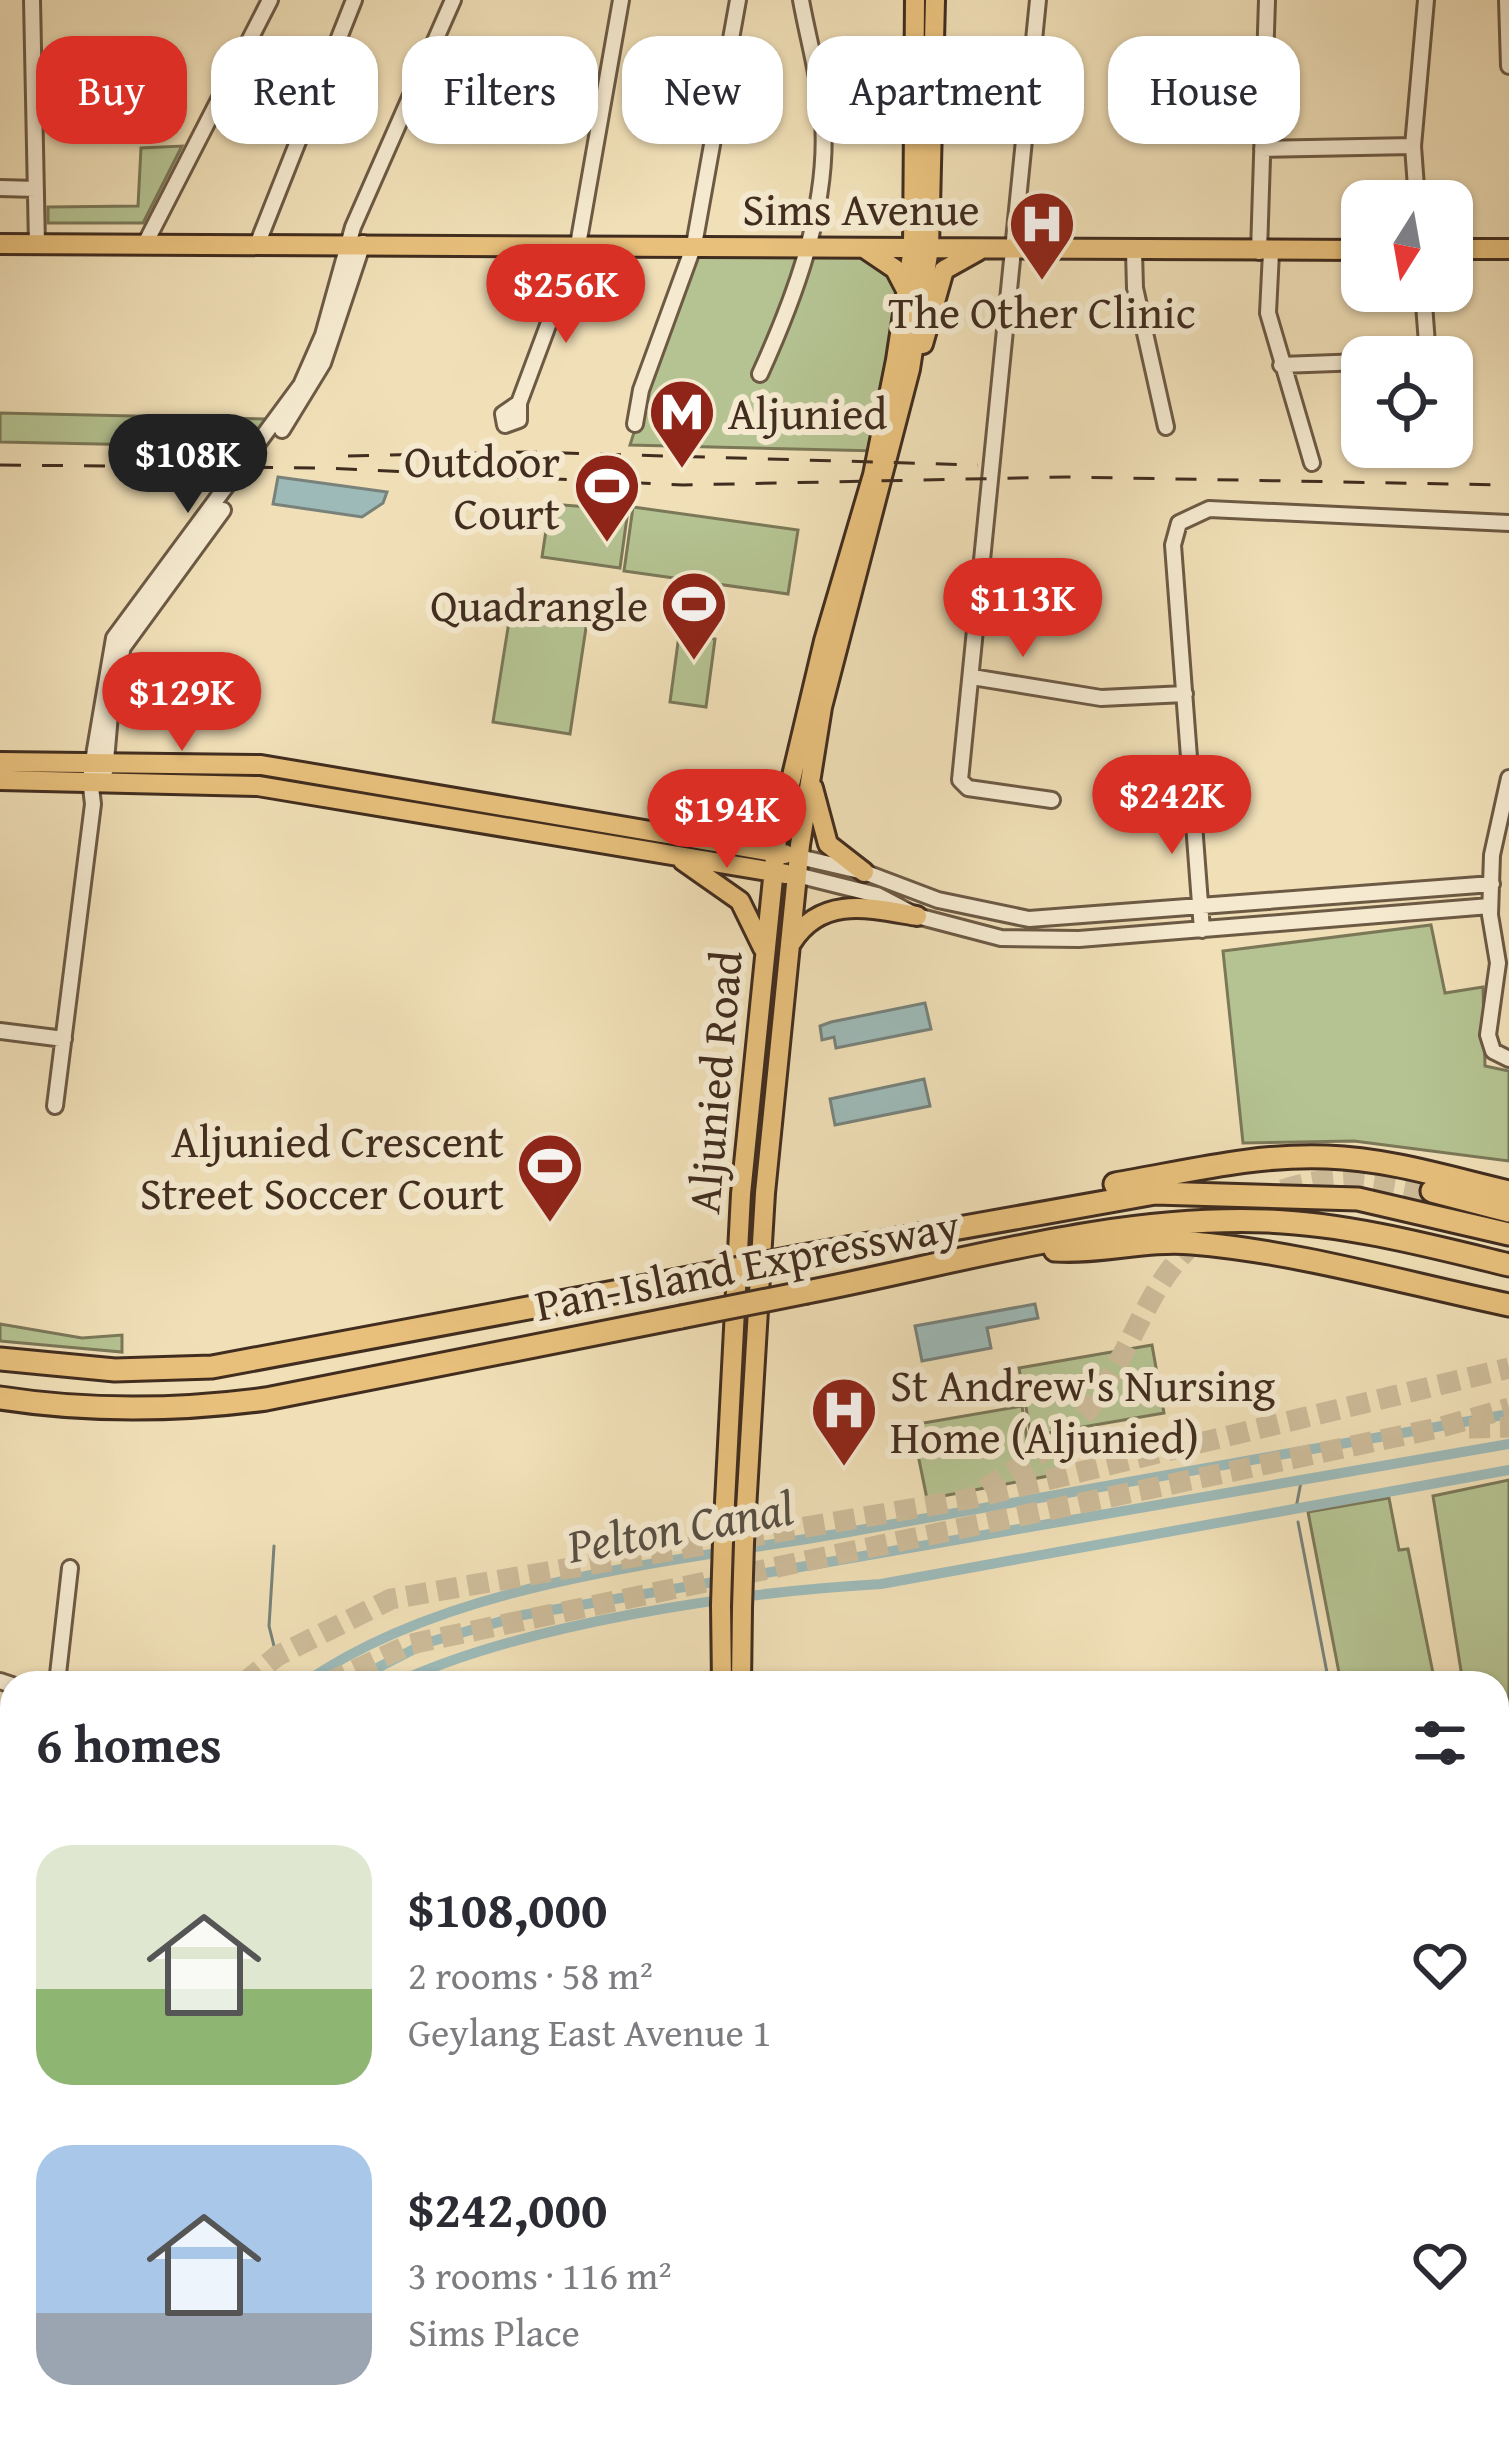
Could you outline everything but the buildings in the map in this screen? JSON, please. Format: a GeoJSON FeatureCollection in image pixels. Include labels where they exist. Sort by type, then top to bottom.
{"type":"FeatureCollection","features":[{"type":"Feature","properties":{"kind":"highway"},"geometry":{"type":"LineString","coordinates":[[1085,1202],[1102,1186],[1288,1156],[1378,1162],[1509,1192]]}},
{"type":"Feature","properties":{"kind":"highway"},"geometry":{"type":"LineString","coordinates":[[1432,1191],[1509,1211]]}},
{"type":"Feature","properties":{"kind":"highway","name":"Pan-Island Expressway"},"geometry":{"type":"LineString","coordinates":[[0,1359],[161,1371],[416,1331],[1085,1202],[1175,1192],[1358,1199],[1509,1234]]}},
{"type":"Feature","properties":{"kind":"highway"},"geometry":{"type":"LineString","coordinates":[[1092,1242],[1188,1223],[1268,1221],[1509,1264]]}},
{"type":"Feature","properties":{"kind":"highway"},"geometry":{"type":"LineString","coordinates":[[1092,1242],[1191,1243],[1372,1274],[1509,1305]]}},
{"type":"Feature","properties":{"kind":"highway","name":"Pan-Island Expressway"},"geometry":{"type":"LineString","coordinates":[[0,1398],[118,1409],[197,1408],[1032,1248],[1092,1242]]}},
{"type":"Feature","properties":{"kind":"main road","name":"Aljunied Road"},"geometry":{"type":"LineString","coordinates":[[740,1671],[723,1541],[741,1194],[765,952],[786,787],[879,452],[906,290],[921,248],[915,0]]}},
{"type":"Feature","properties":{"kind":"main road","name":"Aljunied Road"},"geometry":{"type":"LineString","coordinates":[[724,1671],[744,1543],[765,1193],[798,866],[810,771],[910,369],[934,0]]}},
{"type":"Feature","properties":{"kind":"main road","name":"Sims Avenue"},"geometry":{"type":"LineString","coordinates":[[0,244],[1341,250]]}},
{"type":"Feature","properties":{"kind":"main road"},"geometry":{"type":"LineString","coordinates":[[860,246],[896,269],[906,290]]}},
{"type":"Feature","properties":{"kind":"main road"},"geometry":{"type":"LineString","coordinates":[[910,369],[927,336],[944,270],[987,248]]}},
{"type":"Feature","properties":{"kind":"main road"},"geometry":{"type":"LineString","coordinates":[[1473,249],[1509,249]]}},
{"type":"Feature","properties":{"kind":"main road"},"geometry":{"type":"LineString","coordinates":[[0,762],[258,787],[664,852],[798,866]]}},
{"type":"Feature","properties":{"kind":"main road"},"geometry":{"type":"LineString","coordinates":[[0,780],[98,770],[261,765],[688,836],[775,862]]}},
{"type":"Feature","properties":{"kind":"main road"},"geometry":{"type":"LineString","coordinates":[[810,771],[828,844],[864,872]]}},
{"type":"Feature","properties":{"kind":"main road"},"geometry":{"type":"LineString","coordinates":[[688,836],[747,826],[766,814],[786,787]]}},
{"type":"Feature","properties":{"kind":"main road"},"geometry":{"type":"LineString","coordinates":[[664,852],[726,887],[740,901],[765,952]]}},
{"type":"Feature","properties":{"kind":"main road"},"geometry":{"type":"LineString","coordinates":[[788,948],[806,923],[833,910],[854,906],[917,916]]}},
{"type":"Feature","properties":{"kind":"street"},"geometry":{"type":"LineString","coordinates":[[32,0],[37,245]]}},
{"type":"Feature","properties":{"kind":"street"},"geometry":{"type":"LineString","coordinates":[[145,244],[270,0]]}},
{"type":"Feature","properties":{"kind":"street"},"geometry":{"type":"LineString","coordinates":[[257,244],[354,0]]}},
{"type":"Feature","properties":{"kind":"street"},"geometry":{"type":"LineString","coordinates":[[55,1106],[93,804],[122,647],[310,392],[356,244],[453,0]]}},
{"type":"Feature","properties":{"kind":"street"},"geometry":{"type":"LineString","coordinates":[[519,403],[578,245],[621,0]]}},
{"type":"Feature","properties":{"kind":"street"},"geometry":{"type":"LineString","coordinates":[[635,424],[640,390],[694,245],[738,0]]}},
{"type":"Feature","properties":{"kind":"street"},"geometry":{"type":"LineString","coordinates":[[760,374],[807,246],[824,140],[801,0]]}},
{"type":"Feature","properties":{"kind":"street"},"geometry":{"type":"LineString","coordinates":[[1038,0],[962,785],[1052,800]]}},
{"type":"Feature","properties":{"kind":"street"},"geometry":{"type":"LineString","coordinates":[[1267,0],[1262,149],[1268,313],[1312,463]]}},
{"type":"Feature","properties":{"kind":"street"},"geometry":{"type":"LineString","coordinates":[[1415,180],[1413,146],[1426,0]]}},
{"type":"Feature","properties":{"kind":"street"},"geometry":{"type":"LineString","coordinates":[[1508,0],[1509,66]]}},
{"type":"Feature","properties":{"kind":"street"},"geometry":{"type":"LineString","coordinates":[[1262,149],[1413,146]]}},
{"type":"Feature","properties":{"kind":"street"},"geometry":{"type":"LineString","coordinates":[[0,188],[36,189]]}},
{"type":"Feature","properties":{"kind":"street"},"geometry":{"type":"LineString","coordinates":[[1134,250],[1136,288],[1166,427]]}},
{"type":"Feature","properties":{"kind":"street"},"geometry":{"type":"LineString","coordinates":[[1281,365],[1341,363]]}},
{"type":"Feature","properties":{"kind":"street"},"geometry":{"type":"LineString","coordinates":[[1202,930],[1173,545],[1179,523],[1209,509],[1509,523]]}},
{"type":"Feature","properties":{"kind":"street"},"geometry":{"type":"LineString","coordinates":[[972,677],[1101,698],[1185,694]]}},
{"type":"Feature","properties":{"kind":"street"},"geometry":{"type":"LineString","coordinates":[[1509,778],[1492,884],[1490,910],[1498,963],[1488,1034],[1493,1052],[1509,1059]]}},
{"type":"Feature","properties":{"kind":"street"},"geometry":{"type":"LineString","coordinates":[[1495,865],[1509,816]]}},
{"type":"Feature","properties":{"kind":"street"},"geometry":{"type":"LineString","coordinates":[[798,866],[864,872],[938,899],[1029,919],[1492,884]]}},
{"type":"Feature","properties":{"kind":"street"},"geometry":{"type":"LineString","coordinates":[[798,866],[877,895],[917,916],[1001,938],[1490,910]]}},
{"type":"Feature","properties":{"kind":"street"},"geometry":{"type":"LineString","coordinates":[[0,1035],[64,1043]]}},
{"type":"Feature","properties":{"kind":"street"},"geometry":{"type":"LineString","coordinates":[[58,1671],[70,1568]]}},
{"type":"Feature","properties":{"kind":"green space"},"geometry":{"type":"Polygon","coordinates":[[[182,146],[143,223],[48,223],[48,207],[138,206],[141,148],[182,146]]]}},
{"type":"Feature","properties":{"kind":"green space"},"geometry":{"type":"Polygon","coordinates":[[[694,245],[913,248],[879,451],[630,445],[694,245]]]}},
{"type":"Feature","properties":{"kind":"green space"},"geometry":{"type":"Polygon","coordinates":[[[0,413],[265,419],[247,447],[0,442],[0,413]]]}},
{"type":"Feature","properties":{"kind":"green space"},"geometry":{"type":"Polygon","coordinates":[[[550,504],[628,510],[620,568],[542,557],[550,504]]]}},
{"type":"Feature","properties":{"kind":"green space"},"geometry":{"type":"Polygon","coordinates":[[[633,507],[798,530],[788,594],[624,571],[633,507]]]}},
{"type":"Feature","properties":{"kind":"green space"},"geometry":{"type":"Polygon","coordinates":[[[511,609],[587,621],[570,734],[493,722],[511,609]]]}},
{"type":"Feature","properties":{"kind":"green space","name":"Quadrangle"},"geometry":{"type":"Polygon","coordinates":[[[679,635],[715,639],[706,707],[670,702],[679,635]]]}},
{"type":"Feature","properties":{"kind":"green space"},"geometry":{"type":"Polygon","coordinates":[[[1431,925],[1445,993],[1483,987],[1485,1066],[1509,1071],[1509,1161],[1354,1141],[1243,1143],[1223,951],[1431,925]]]}},
{"type":"Feature","properties":{"kind":"green space"},"geometry":{"type":"Polygon","coordinates":[[[0,1324],[82,1338],[122,1335],[122,1352],[0,1341],[0,1324]]]}},
{"type":"Feature","properties":{"kind":"green space"},"geometry":{"type":"Polygon","coordinates":[[[1152,1345],[1164,1413],[1031,1436],[1019,1368],[1152,1345]]]}},
{"type":"Feature","properties":{"kind":"green space"},"geometry":{"type":"Polygon","coordinates":[[[1022,1406],[1028,1446],[1058,1441],[1064,1473],[927,1499],[912,1425],[1022,1406]]]}},
{"type":"Feature","properties":{"kind":"green space"},"geometry":{"type":"Polygon","coordinates":[[[1509,1480],[1509,1671],[1461,1671],[1433,1496],[1509,1480]]]}},
{"type":"Feature","properties":{"kind":"green space"},"geometry":{"type":"Polygon","coordinates":[[[1389,1498],[1399,1550],[1408,1549],[1433,1671],[1339,1671],[1308,1512],[1389,1498]]]}},
{"type":"Feature","properties":{"kind":"water"},"geometry":{"type":"Polygon","coordinates":[[[278,477],[387,492],[383,503],[362,517],[273,504],[278,477]]]}},
{"type":"Feature","properties":{"kind":"water"},"geometry":{"type":"Polygon","coordinates":[[[925,1003],[931,1029],[836,1048],[834,1037],[822,1040],[820,1026],[831,1022],[925,1003]]]}},
{"type":"Feature","properties":{"kind":"water"},"geometry":{"type":"Polygon","coordinates":[[[924,1079],[930,1106],[835,1125],[830,1099],[924,1079]]]}},
{"type":"Feature","properties":{"kind":"water"},"geometry":{"type":"Polygon","coordinates":[[[1035,1304],[1038,1318],[987,1328],[991,1348],[922,1361],[915,1326],[1035,1304]]]}},
{"type":"Feature","properties":{"kind":"waterway","name":"Pelton Canal"},"geometry":{"type":"LineString","coordinates":[[324,1671],[428,1620],[569,1580],[1509,1414]]}},
{"type":"Feature","properties":{"kind":"waterway","name":"Pelton Canal"},"geometry":{"type":"LineString","coordinates":[[371,1671],[426,1643],[523,1615],[1509,1444]]}},
{"type":"Feature","properties":{"kind":"waterway","name":"Pelton Canal"},"geometry":{"type":"LineString","coordinates":[[426,1671],[507,1643],[634,1614],[763,1594],[881,1584],[1509,1470]]}},
{"type":"Feature","properties":{"kind":"waterway"},"geometry":{"type":"LineString","coordinates":[[1296,1508],[1301,1482]]}},
{"type":"Feature","properties":{"kind":"waterway"},"geometry":{"type":"LineString","coordinates":[[1298,1522],[1327,1671]]}},
{"type":"Feature","properties":{"kind":"waterway"},"geometry":{"type":"LineString","coordinates":[[274,1546],[269,1626],[275,1650]]}},
{"type":"Feature","properties":{"kind":"tunnel"},"geometry":{"type":"LineString","coordinates":[[984,1489],[1045,1450],[1086,1413],[1175,1264],[1237,1210],[1288,1188],[1341,1179],[1432,1191]]}},
{"type":"Feature","properties":{"kind":"tunnel"},"geometry":{"type":"LineString","coordinates":[[259,1671],[277,1656],[391,1599],[968,1499],[1509,1368]]}},
{"type":"Feature","properties":{"kind":"tunnel"},"geometry":{"type":"LineString","coordinates":[[353,1671],[411,1644],[1438,1428],[1509,1408]]}},
{"type":"Feature","properties":{"kind":"tunnel"},"geometry":{"type":"LineString","coordinates":[[1469,1428],[1509,1427]]}},
{"type":"Feature","properties":{"kind":"railway"},"geometry":{"type":"LineString","coordinates":[[348,456],[528,452],[978,465]]}},
{"type":"Feature","properties":{"kind":"railway"},"geometry":{"type":"LineString","coordinates":[[0,465],[323,468],[683,485],[1067,477],[1509,485]]}},
{"type":"Feature","properties":{"kind":"place","name":"The Other Clinic"},"geometry":{"type":"Point","coordinates":[1042,283]}},
{"type":"Feature","properties":{"kind":"place","name":"Aljunied"},"geometry":{"type":"Point","coordinates":[682,471]}},
{"type":"Feature","properties":{"kind":"place","name":"Outdoor Court"},"geometry":{"type":"Point","coordinates":[607,545]}},
{"type":"Feature","properties":{"kind":"place","name":"Quadrangle"},"geometry":{"type":"Point","coordinates":[694,663]}},
{"type":"Feature","properties":{"kind":"place","name":"Aljunied Crescent Street Soccer Court"},"geometry":{"type":"Point","coordinates":[550,1225]}},
{"type":"Feature","properties":{"kind":"place","name":"St Andrew's Nursing Home (Aljunied)"},"geometry":{"type":"Point","coordinates":[844,1469]}}]}
